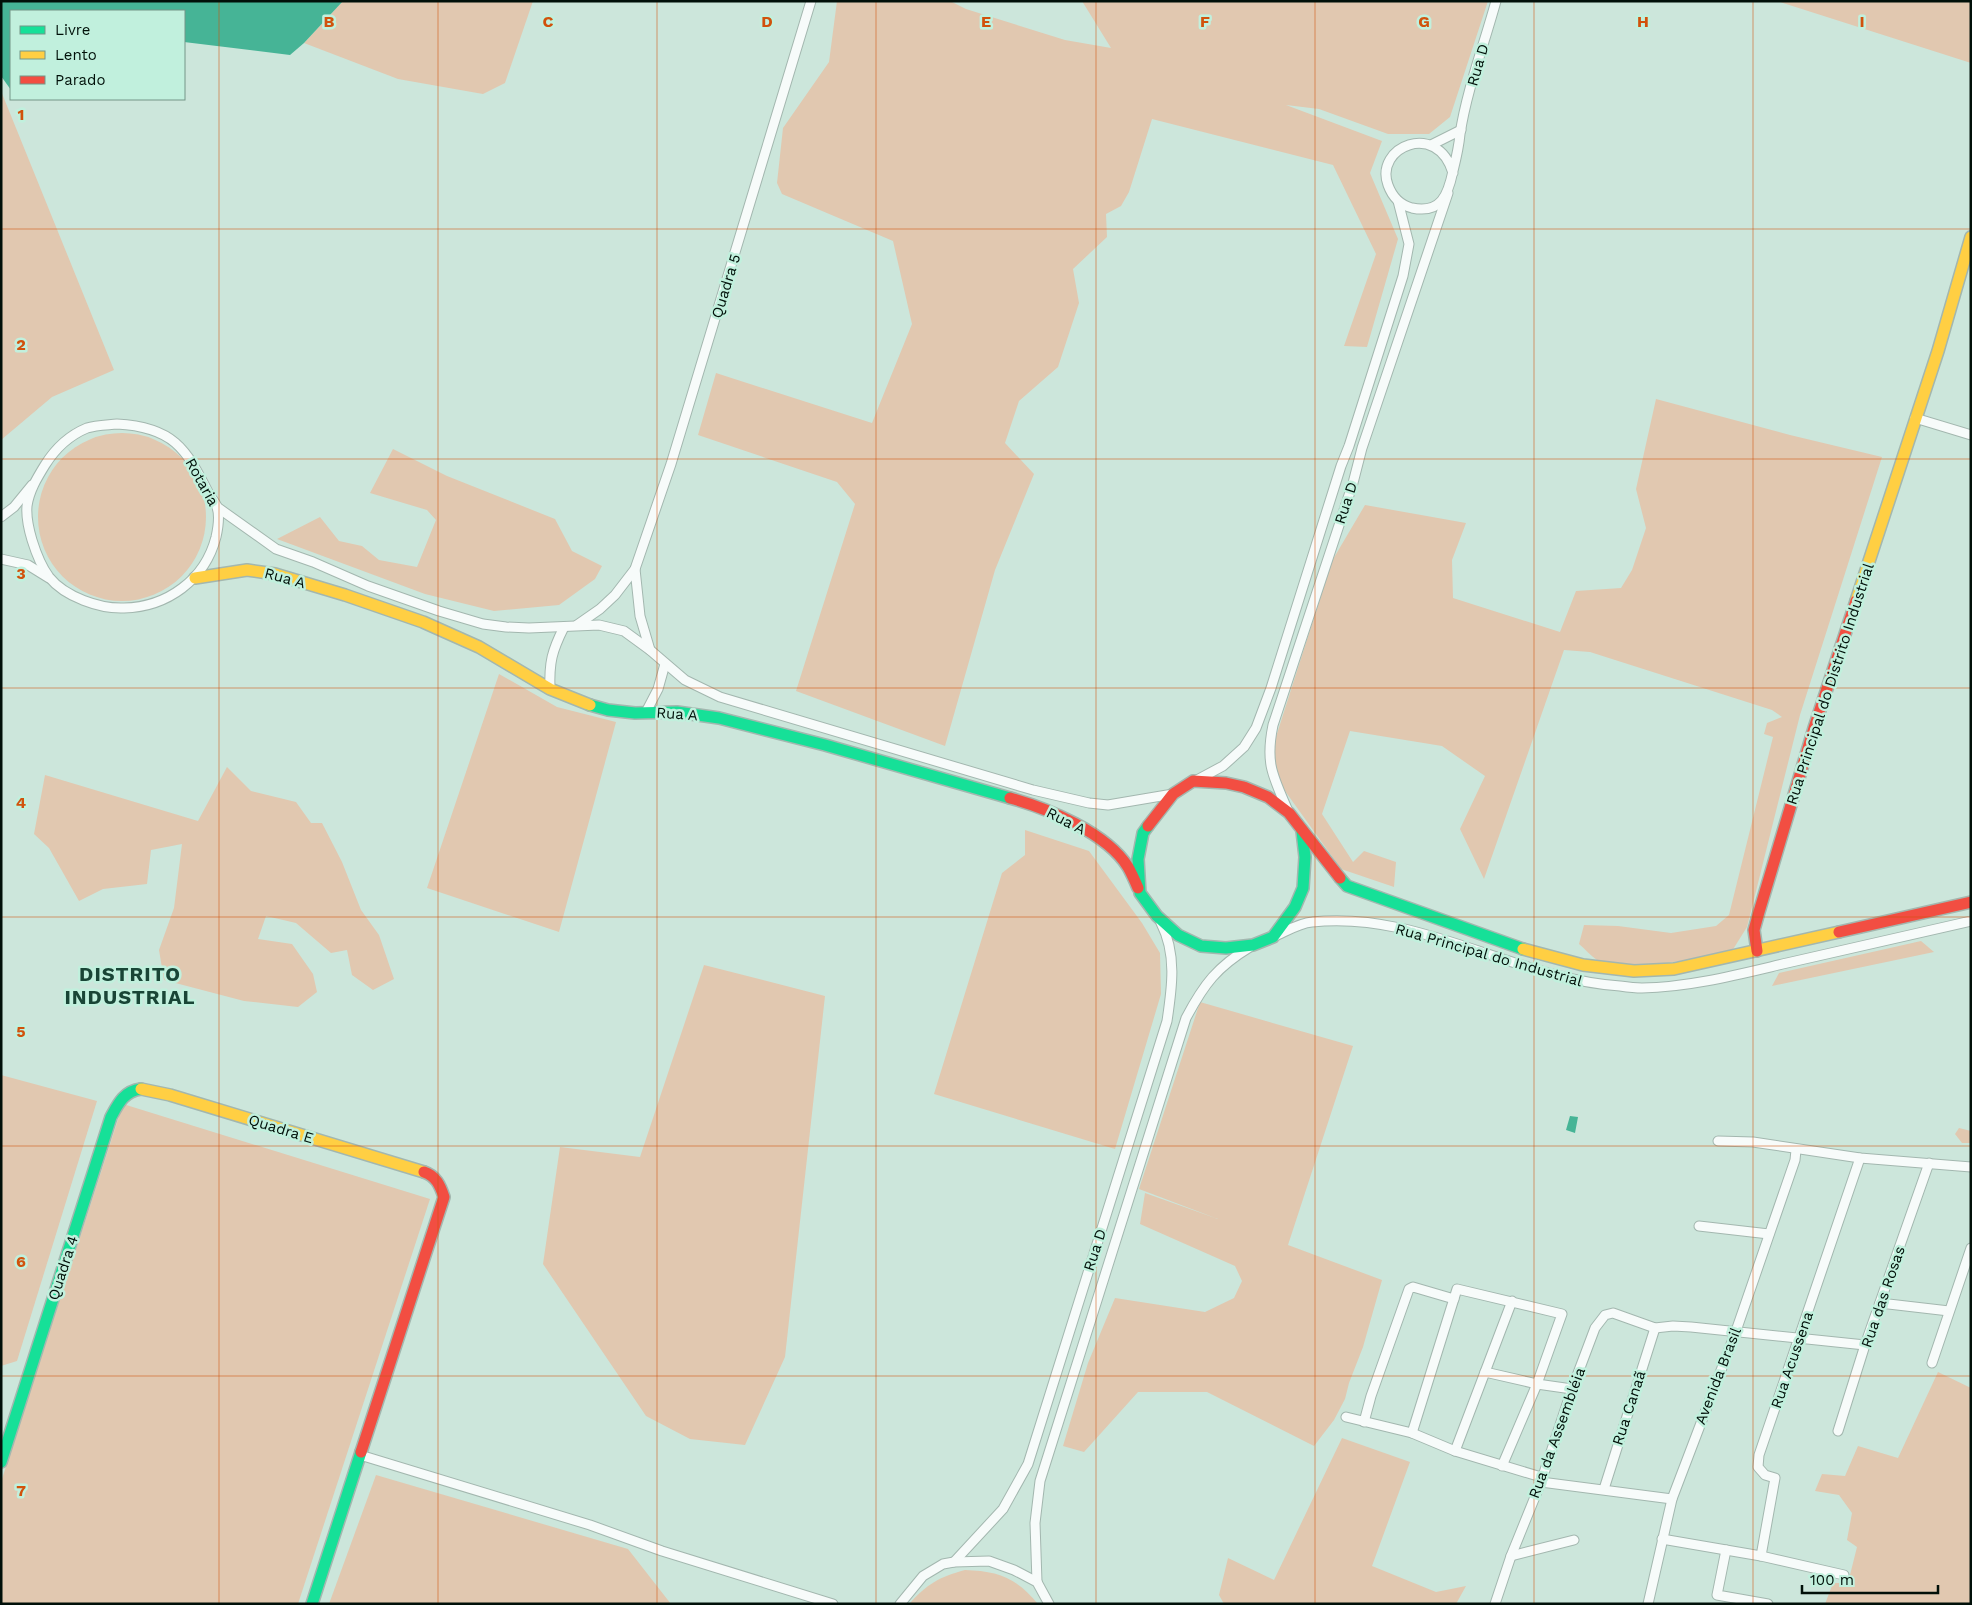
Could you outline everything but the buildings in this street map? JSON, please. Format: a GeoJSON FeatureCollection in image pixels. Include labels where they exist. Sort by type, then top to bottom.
{"type":"FeatureCollection","features":[{"type":"Feature","properties":{"kind":"street","name":"Quadra 5"},"geometry":{"type":"LineString","coordinates":[[577,625],[600,609],[615,595],[635,569],[672,464],[811,1]]}},
{"type":"Feature","properties":{"kind":"street","name":"Rua D"},"geometry":{"type":"LineString","coordinates":[[1453,173],[1461,130],[1496,1]]}},
{"type":"Feature","properties":{"kind":"street"},"geometry":{"type":"LineString","coordinates":[[1431,145],[1461,130]]}},
{"type":"Feature","properties":{"kind":"street"},"geometry":{"type":"LineString","coordinates":[[1420,143],[1431,145],[1442,152],[1449,162],[1453,173],[1448,193],[1441,202],[1431,207],[1420,209],[1408,207],[1398,201],[1391,192],[1387,182],[1387,170],[1391,159],[1398,150],[1408,144],[1420,143]]}},
{"type":"Feature","properties":{"kind":"street","name":"Rua D"},"geometry":{"type":"LineString","coordinates":[[1289,813],[1271,771],[1269,745],[1273,725],[1347,501],[1362,448],[1448,193]]}},
{"type":"Feature","properties":{"kind":"street","name":"Rua D"},"geometry":{"type":"LineString","coordinates":[[1194,782],[1223,766],[1244,747],[1256,728],[1271,688],[1340,466],[1349,446],[1403,276],[1409,244],[1398,201]]}},
{"type":"Feature","properties":{"kind":"street","name":"Rua Principal do Distrito Industrial"},"geometry":{"type":"LineString","coordinates":[[1757,952],[1754,930],[1814,728],[1938,351],[1971,237]]}},
{"type":"Feature","properties":{"kind":"street"},"geometry":{"type":"LineString","coordinates":[[1915,418],[1971,436]]}},
{"type":"Feature","properties":{"kind":"street","name":"Rotaria"},"geometry":{"type":"LineString","coordinates":[[117,424],[134,425],[165,434],[183,449],[196,468],[217,507],[218,527],[214,546],[195,578],[174,594],[150,605],[124,608],[99,606],[74,596],[50,578],[37,556],[29,530],[27,507],[34,483],[50,457],[74,435],[88,428],[117,424]]}},
{"type":"Feature","properties":{"kind":"street"},"geometry":{"type":"LineString","coordinates":[[1349,446],[1362,448]]}},
{"type":"Feature","properties":{"kind":"street"},"geometry":{"type":"LineString","coordinates":[[1,517],[14,507],[34,483]]}},
{"type":"Feature","properties":{"kind":"street","name":"Rua A"},"geometry":{"type":"LineString","coordinates":[[217,507],[276,549],[313,562],[368,586],[439,611],[483,624],[529,628],[599,625],[624,631],[685,680],[720,697],[1033,790],[1089,804],[1108,805],[1173,794]]}},
{"type":"Feature","properties":{"kind":"street"},"geometry":{"type":"LineString","coordinates":[[1,559],[28,565],[50,578]]}},
{"type":"Feature","properties":{"kind":"street","name":"Quadra 5"},"geometry":{"type":"LineString","coordinates":[[635,569],[640,616],[650,650]]}},
{"type":"Feature","properties":{"kind":"street","name":"Rua A"},"geometry":{"type":"LineString","coordinates":[[195,578],[247,570],[275,574],[345,595],[423,622],[479,648],[550,689],[587,704],[608,710],[677,712],[719,718],[1029,803],[1080,826],[1107,845],[1127,866],[1140,893]]}},
{"type":"Feature","properties":{"kind":"street"},"geometry":{"type":"LineString","coordinates":[[550,689],[549,671],[552,649],[564,626]]}},
{"type":"Feature","properties":{"kind":"street"},"geometry":{"type":"LineString","coordinates":[[646,712],[658,689],[665,664]]}},
{"type":"Feature","properties":{"kind":"street"},"geometry":{"type":"LineString","coordinates":[[942,778],[945,764]]}},
{"type":"Feature","properties":{"kind":"street"},"geometry":{"type":"LineString","coordinates":[[1194,782],[1226,783],[1244,787],[1268,797],[1289,813],[1302,831],[1305,857],[1303,888],[1295,907],[1273,937],[1253,945],[1226,948],[1201,946],[1178,935],[1157,916],[1140,893],[1138,859],[1143,833],[1173,794],[1194,782]]}},
{"type":"Feature","properties":{"kind":"street","name":"Rua Principal do Industrial"},"geometry":{"type":"LineString","coordinates":[[1302,831],[1346,886],[1534,953],[1583,965],[1634,971],[1674,969],[1757,952],[1971,902]]}},
{"type":"Feature","properties":{"kind":"street","name":"Rua D"},"geometry":{"type":"LineString","coordinates":[[954,1562],[1003,1509],[1028,1464],[1074,1318],[1167,1021],[1173,970],[1168,936],[1157,916]]}},
{"type":"Feature","properties":{"kind":"street","name":"Rua Principal do Industrial"},"geometry":{"type":"LineString","coordinates":[[1273,937],[1310,922],[1351,921],[1375,924],[1439,938],[1534,970],[1581,982],[1641,988],[1699,982],[1971,921]]}},
{"type":"Feature","properties":{"kind":"street","name":"Rua D"},"geometry":{"type":"LineString","coordinates":[[1037,1582],[1035,1523],[1040,1481],[1186,1018],[1200,991],[1211,979],[1229,960],[1253,945]]}},
{"type":"Feature","properties":{"kind":"street"},"geometry":{"type":"LineString","coordinates":[[1581,982],[1583,965]]}},
{"type":"Feature","properties":{"kind":"street","name":"Quadra E"},"geometry":{"type":"LineString","coordinates":[[143,1089],[170,1095],[430,1174],[440,1184],[444,1197],[312,1604]]}},
{"type":"Feature","properties":{"kind":"street","name":"Quadra 4"},"geometry":{"type":"LineString","coordinates":[[1,1462],[111,1118],[120,1101],[132,1090],[143,1089]]}},
{"type":"Feature","properties":{"kind":"street"},"geometry":{"type":"LineString","coordinates":[[1718,1141],[1752,1142],[1860,1158],[1971,1168]]}},
{"type":"Feature","properties":{"kind":"street","name":"Avenida Brasil"},"geometry":{"type":"LineString","coordinates":[[1648,1604],[1672,1498],[1736,1332],[1795,1160],[1796,1150]]}},
{"type":"Feature","properties":{"kind":"street","name":"Rua Acussena"},"geometry":{"type":"LineString","coordinates":[[1761,1556],[1774,1478],[1765,1475],[1758,1467],[1759,1455],[1860,1158]]}},
{"type":"Feature","properties":{"kind":"street","name":"Rua das Rosas"},"geometry":{"type":"LineString","coordinates":[[1838,1431],[1865,1345],[1929,1163]]}},
{"type":"Feature","properties":{"kind":"street"},"geometry":{"type":"LineString","coordinates":[[1700,1226],[1769,1234]]}},
{"type":"Feature","properties":{"kind":"street"},"geometry":{"type":"LineString","coordinates":[[1932,1363],[1971,1248]]}},
{"type":"Feature","properties":{"kind":"street"},"geometry":{"type":"LineString","coordinates":[[1364,1422],[1409,1289],[1413,1287],[1454,1298]]}},
{"type":"Feature","properties":{"kind":"street"},"geometry":{"type":"LineString","coordinates":[[1412,1434],[1457,1289],[1562,1314],[1537,1384],[1502,1466]]}},
{"type":"Feature","properties":{"kind":"street"},"geometry":{"type":"LineString","coordinates":[[1455,1451],[1512,1301]]}},
{"type":"Feature","properties":{"kind":"street"},"geometry":{"type":"LineString","coordinates":[[1880,1303],[1949,1311]]}},
{"type":"Feature","properties":{"kind":"street","name":"Rua da Assembléia"},"geometry":{"type":"LineString","coordinates":[[1495,1604],[1595,1328],[1604,1315],[1614,1314],[1655,1328]]}},
{"type":"Feature","properties":{"kind":"street"},"geometry":{"type":"LineString","coordinates":[[1074,1318],[1089,1323]]}},
{"type":"Feature","properties":{"kind":"street"},"geometry":{"type":"LineString","coordinates":[[1655,1328],[1682,1326],[1865,1345]]}},
{"type":"Feature","properties":{"kind":"street","name":"Rua Canaã"},"geometry":{"type":"LineString","coordinates":[[1604,1489],[1655,1328]]}},
{"type":"Feature","properties":{"kind":"street"},"geometry":{"type":"LineString","coordinates":[[1485,1372],[1537,1384],[1572,1389]]}},
{"type":"Feature","properties":{"kind":"street"},"geometry":{"type":"LineString","coordinates":[[1346,1417],[1412,1434],[1455,1451],[1541,1480],[1672,1498]]}},
{"type":"Feature","properties":{"kind":"street"},"geometry":{"type":"LineString","coordinates":[[360,1455],[590,1525],[662,1551],[834,1604]]}},
{"type":"Feature","properties":{"kind":"street"},"geometry":{"type":"LineString","coordinates":[[1662,1539],[1761,1556],[1844,1575]]}},
{"type":"Feature","properties":{"kind":"street"},"geometry":{"type":"LineString","coordinates":[[1511,1556],[1574,1540]]}},
{"type":"Feature","properties":{"kind":"street"},"geometry":{"type":"LineString","coordinates":[[1726,1550],[1717,1594],[1768,1604]]}},
{"type":"Feature","properties":{"kind":"street"},"geometry":{"type":"LineString","coordinates":[[900,1604],[924,1576],[943,1564],[989,1561],[1014,1570],[1037,1582],[1049,1604]]}},
{"type":"Feature","properties":{"kind":"shaded area"},"geometry":{"type":"Polygon","coordinates":[[[1,1],[343,1],[304,43],[290,55],[185,42],[185,10],[10,10],[10,89],[1,76],[1,1]]]}},
{"type":"Feature","properties":{"kind":"shaded area"},"geometry":{"type":"Polygon","coordinates":[[[343,1],[533,1],[505,83],[483,94],[398,79],[304,43],[343,1]]]}},
{"type":"Feature","properties":{"kind":"shaded area"},"geometry":{"type":"Polygon","coordinates":[[[837,1],[950,1],[966,9],[1065,40],[1111,48],[1082,1],[1488,1],[1450,117],[1429,134],[1388,134],[1319,109],[1286,105],[1382,141],[1370,173],[1398,239],[1367,347],[1344,346],[1376,254],[1333,165],[1152,119],[1129,192],[1121,206],[1106,214],[1107,237],[1073,269],[1079,303],[1058,367],[1019,401],[1005,443],[1034,474],[995,570],[945,746],[796,691],[855,504],[837,482],[698,435],[716,373],[872,423],[912,324],[893,241],[782,194],[777,183],[783,128],[829,62],[837,1]]]}},
{"type":"Feature","properties":{"kind":"shaded area"},"geometry":{"type":"Polygon","coordinates":[[[1778,1],[1971,1],[1971,63],[1783,3],[1778,1]]]}},
{"type":"Feature","properties":{"kind":"shaded area"},"geometry":{"type":"Polygon","coordinates":[[[1,91],[114,370],[52,397],[1,440],[1,91]]]}},
{"type":"Feature","properties":{"kind":"shaded area"},"geometry":{"type":"Polygon","coordinates":[[[1656,399],[1790,435],[1882,457],[1800,715],[1747,927],[1732,951],[1663,963],[1625,966],[1597,960],[1579,944],[1584,925],[1618,926],[1671,933],[1716,926],[1729,915],[1773,737],[1764,734],[1767,723],[1782,717],[1772,710],[1590,652],[1564,650],[1484,879],[1460,829],[1485,776],[1442,746],[1350,731],[1322,814],[1353,862],[1364,851],[1396,862],[1394,887],[1341,869],[1285,791],[1275,770],[1275,740],[1332,561],[1365,505],[1466,523],[1452,560],[1453,598],[1560,632],[1576,591],[1621,588],[1632,570],[1646,528],[1636,489],[1656,399]]]}},
{"type":"Feature","properties":{"kind":"shaded area"},"geometry":{"type":"Polygon","coordinates":[[[114,433],[130,433],[162,443],[187,464],[200,485],[206,517],[200,549],[192,564],[175,582],[154,595],[130,601],[114,601],[90,595],[75,587],[52,564],[44,549],[38,525],[38,509],[44,485],[52,470],[75,447],[90,439],[114,433]]]}},
{"type":"Feature","properties":{"kind":"shaded area"},"geometry":{"type":"Polygon","coordinates":[[[393,449],[447,476],[555,519],[572,551],[602,566],[595,579],[559,605],[494,611],[425,594],[277,539],[320,517],[339,541],[362,546],[379,560],[417,567],[436,520],[427,510],[370,493],[393,449]]]}},
{"type":"Feature","properties":{"kind":"shaded area"},"geometry":{"type":"Polygon","coordinates":[[[499,674],[557,707],[616,722],[559,932],[427,888],[499,674]]]}},
{"type":"Feature","properties":{"kind":"shaded area"},"geometry":{"type":"Polygon","coordinates":[[[227,767],[251,791],[296,802],[311,823],[322,823],[342,862],[361,910],[379,935],[394,979],[373,990],[352,975],[347,950],[331,953],[296,923],[266,916],[258,939],[292,944],[313,974],[317,992],[298,1007],[244,1001],[164,980],[159,950],[174,908],[182,844],[151,850],[147,884],[103,889],[79,901],[49,848],[34,834],[45,775],[198,821],[227,767]]]}},
{"type":"Feature","properties":{"kind":"shaded area"},"geometry":{"type":"Polygon","coordinates":[[[1025,830],[1089,851],[1142,923],[1160,953],[1161,994],[1115,1149],[934,1094],[1002,873],[1025,855],[1025,830]]]}},
{"type":"Feature","properties":{"kind":"shaded area"},"geometry":{"type":"Polygon","coordinates":[[[1921,941],[1934,952],[1772,986],[1779,973],[1921,941]]]}},
{"type":"Feature","properties":{"kind":"shaded area"},"geometry":{"type":"Polygon","coordinates":[[[704,965],[825,996],[785,1357],[745,1445],[690,1439],[646,1416],[543,1264],[560,1147],[640,1157],[704,965]]]}},
{"type":"Feature","properties":{"kind":"shaded area"},"geometry":{"type":"Polygon","coordinates":[[[1200,1002],[1353,1046],[1288,1245],[1382,1280],[1363,1347],[1345,1399],[1334,1420],[1314,1446],[1207,1392],[1138,1392],[1084,1452],[1063,1446],[1088,1363],[1115,1298],[1205,1312],[1234,1298],[1242,1281],[1235,1266],[1140,1224],[1145,1193],[1218,1219],[1139,1189],[1200,1002]]]}},
{"type":"Feature","properties":{"kind":"shaded area"},"geometry":{"type":"Polygon","coordinates":[[[1,1075],[97,1101],[17,1361],[1,1366],[1,1075]]]}},
{"type":"Feature","properties":{"kind":"shaded area"},"geometry":{"type":"Polygon","coordinates":[[[123,1104],[430,1199],[298,1604],[1,1604],[1,1482],[123,1104]]]}},
{"type":"Feature","properties":{"kind":"shaded area"},"geometry":{"type":"Polygon","coordinates":[[[1570,1116],[1578,1117],[1575,1133],[1566,1130],[1570,1116]]]}},
{"type":"Feature","properties":{"kind":"shaded area"},"geometry":{"type":"Polygon","coordinates":[[[1959,1128],[1971,1131],[1971,1143],[1962,1143],[1955,1134],[1959,1128]]]}},
{"type":"Feature","properties":{"kind":"shaded area"},"geometry":{"type":"Polygon","coordinates":[[[1938,1372],[1971,1388],[1971,1604],[1825,1604],[1833,1583],[1848,1583],[1857,1547],[1847,1540],[1852,1513],[1839,1495],[1815,1491],[1822,1474],[1845,1476],[1858,1446],[1898,1458],[1938,1372]]]}},
{"type":"Feature","properties":{"kind":"shaded area"},"geometry":{"type":"Polygon","coordinates":[[[1342,1438],[1410,1462],[1372,1566],[1436,1592],[1466,1586],[1456,1604],[1224,1604],[1219,1595],[1228,1558],[1274,1580],[1342,1438]]]}},
{"type":"Feature","properties":{"kind":"shaded area"},"geometry":{"type":"Polygon","coordinates":[[[376,1475],[628,1549],[671,1604],[329,1604],[376,1475]]]}},
{"type":"Feature","properties":{"kind":"shaded area"},"geometry":{"type":"Polygon","coordinates":[[[965,1570],[987,1572],[1006,1578],[1022,1588],[1038,1604],[909,1604],[934,1582],[965,1570]]]}},
{"type":"Feature","properties":{"kind":"traffic: fast"},"geometry":{"type":"LineString","coordinates":[[590,705],[608,710],[635,713],[677,712],[719,718],[825,745],[1010,798]]}},
{"type":"Feature","properties":{"kind":"traffic: fast"},"geometry":{"type":"LineString","coordinates":[[1148,826],[1143,833],[1138,859],[1140,893],[1157,916],[1178,935],[1201,946],[1226,948],[1253,945],[1273,937],[1295,907],[1303,888],[1305,857],[1302,831]]}},
{"type":"Feature","properties":{"kind":"traffic: fast"},"geometry":{"type":"LineString","coordinates":[[1340,878],[1347,886],[1523,949]]}},
{"type":"Feature","properties":{"kind":"traffic: fast"},"geometry":{"type":"LineString","coordinates":[[1,1462],[111,1117],[126,1095],[141,1089]]}},
{"type":"Feature","properties":{"kind":"traffic: fast"},"geometry":{"type":"LineString","coordinates":[[312,1604],[361,1452]]}},
{"type":"Feature","properties":{"kind":"traffic: slow"},"geometry":{"type":"LineString","coordinates":[[1856,601],[1938,351],[1971,237]]}},
{"type":"Feature","properties":{"kind":"traffic: slow"},"geometry":{"type":"LineString","coordinates":[[195,578],[247,570],[275,574],[345,595],[423,622],[479,647],[550,689],[590,705]]}},
{"type":"Feature","properties":{"kind":"traffic: slow"},"geometry":{"type":"LineString","coordinates":[[1523,949],[1583,965],[1634,971],[1674,969],[1839,932]]}},
{"type":"Feature","properties":{"kind":"traffic: slow"},"geometry":{"type":"LineString","coordinates":[[141,1089],[170,1095],[424,1172]]}},
{"type":"Feature","properties":{"kind":"traffic: jam"},"geometry":{"type":"LineString","coordinates":[[1757,951],[1754,930],[1759,912],[1814,728],[1856,601]]}},
{"type":"Feature","properties":{"kind":"traffic: jam"},"geometry":{"type":"LineString","coordinates":[[1148,826],[1173,794],[1193,781],[1226,783],[1244,787],[1268,797],[1289,813],[1340,878]]}},
{"type":"Feature","properties":{"kind":"traffic: jam"},"geometry":{"type":"LineString","coordinates":[[1010,798],[1058,815],[1106,843],[1128,867],[1138,888]]}},
{"type":"Feature","properties":{"kind":"traffic: jam"},"geometry":{"type":"LineString","coordinates":[[1839,932],[1971,902]]}},
{"type":"Feature","properties":{"kind":"traffic: jam"},"geometry":{"type":"LineString","coordinates":[[361,1452],[444,1197],[437,1182],[432,1176],[424,1172]]}},
{"type":"Feature","properties":{"kind":"district","name":"DISTRITO INDUSTRIAL"},"geometry":{"type":"Point","coordinates":[130,986]}}]}
